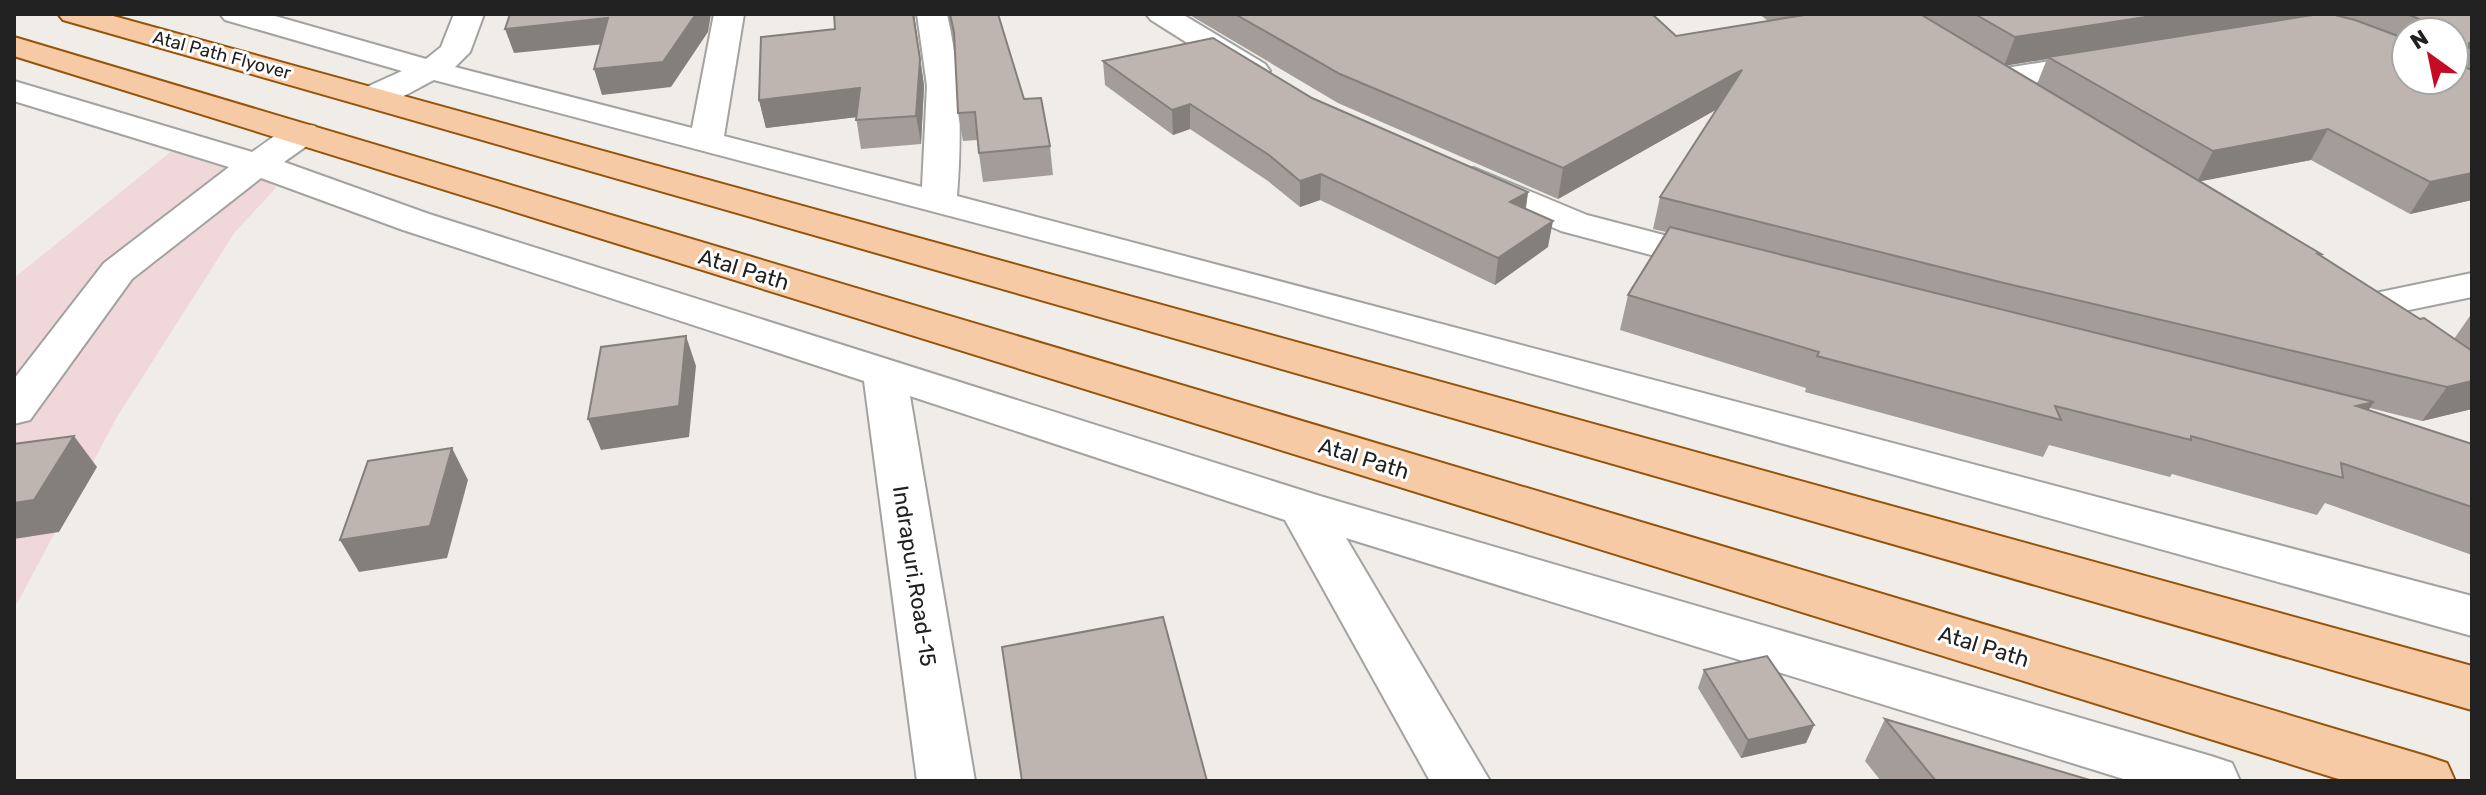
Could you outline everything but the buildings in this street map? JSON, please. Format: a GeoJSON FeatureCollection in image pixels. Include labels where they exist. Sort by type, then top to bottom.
{"type":"FeatureCollection","features":[{"type":"Feature","properties":{"kind":"main road","name":"Atal Path Flyover"},"geometry":{"type":"LineString","coordinates":[[73,14],[372,97]]}},
{"type":"Feature","properties":{"kind":"main road"},"geometry":{"type":"LineString","coordinates":[[14,46],[303,133]]}},
{"type":"Feature","properties":{"kind":"main road"},"geometry":{"type":"LineString","coordinates":[[372,97],[2472,688]]}},
{"type":"Feature","properties":{"kind":"main road","name":"Atal Path"},"geometry":{"type":"LineString","coordinates":[[303,133],[2426,781]]}},
{"type":"Feature","properties":{"kind":"street"},"geometry":{"type":"LineString","coordinates":[[235,14],[431,70],[1275,290],[2472,616]]}},
{"type":"Feature","properties":{"kind":"street"},"geometry":{"type":"LineString","coordinates":[[372,97],[431,70],[455,52],[469,14]]}},
{"type":"Feature","properties":{"kind":"street"},"geometry":{"type":"LineString","coordinates":[[706,142],[729,14]]}},
{"type":"Feature","properties":{"kind":"street"},"geometry":{"type":"LineString","coordinates":[[932,14],[947,96],[947,132],[938,203]]}},
{"type":"Feature","properties":{"kind":"street"},"geometry":{"type":"LineString","coordinates":[[1161,14],[1287,90]]}},
{"type":"Feature","properties":{"kind":"street"},"geometry":{"type":"LineString","coordinates":[[2038,101],[1986,71],[2121,58]]}},
{"type":"Feature","properties":{"kind":"street"},"geometry":{"type":"LineString","coordinates":[[14,91],[259,165],[416,222],[1303,508],[2137,767],[2211,781]]}},
{"type":"Feature","properties":{"kind":"street"},"geometry":{"type":"LineString","coordinates":[[14,410],[118,271],[231,182],[303,133]]}},
{"type":"Feature","properties":{"kind":"street"},"geometry":{"type":"LineString","coordinates":[[1436,162],[1574,223],[1755,270]]}},
{"type":"Feature","properties":{"kind":"street"},"geometry":{"type":"LineString","coordinates":[[2408,333],[2356,298],[2472,285]]}},
{"type":"Feature","properties":{"kind":"street","name":"Indrapuri,Road-15"},"geometry":{"type":"LineString","coordinates":[[884,371],[946,781]]}},
{"type":"Feature","properties":{"kind":"street"},"geometry":{"type":"LineString","coordinates":[[1303,508],[1461,781]]}},
{"type":"Feature","properties":{"kind":"shaded area"},"geometry":{"type":"Polygon","coordinates":[[[179,145],[260,173],[276,188],[235,232],[117,417],[14,609],[14,278],[179,145]]]}}]}
